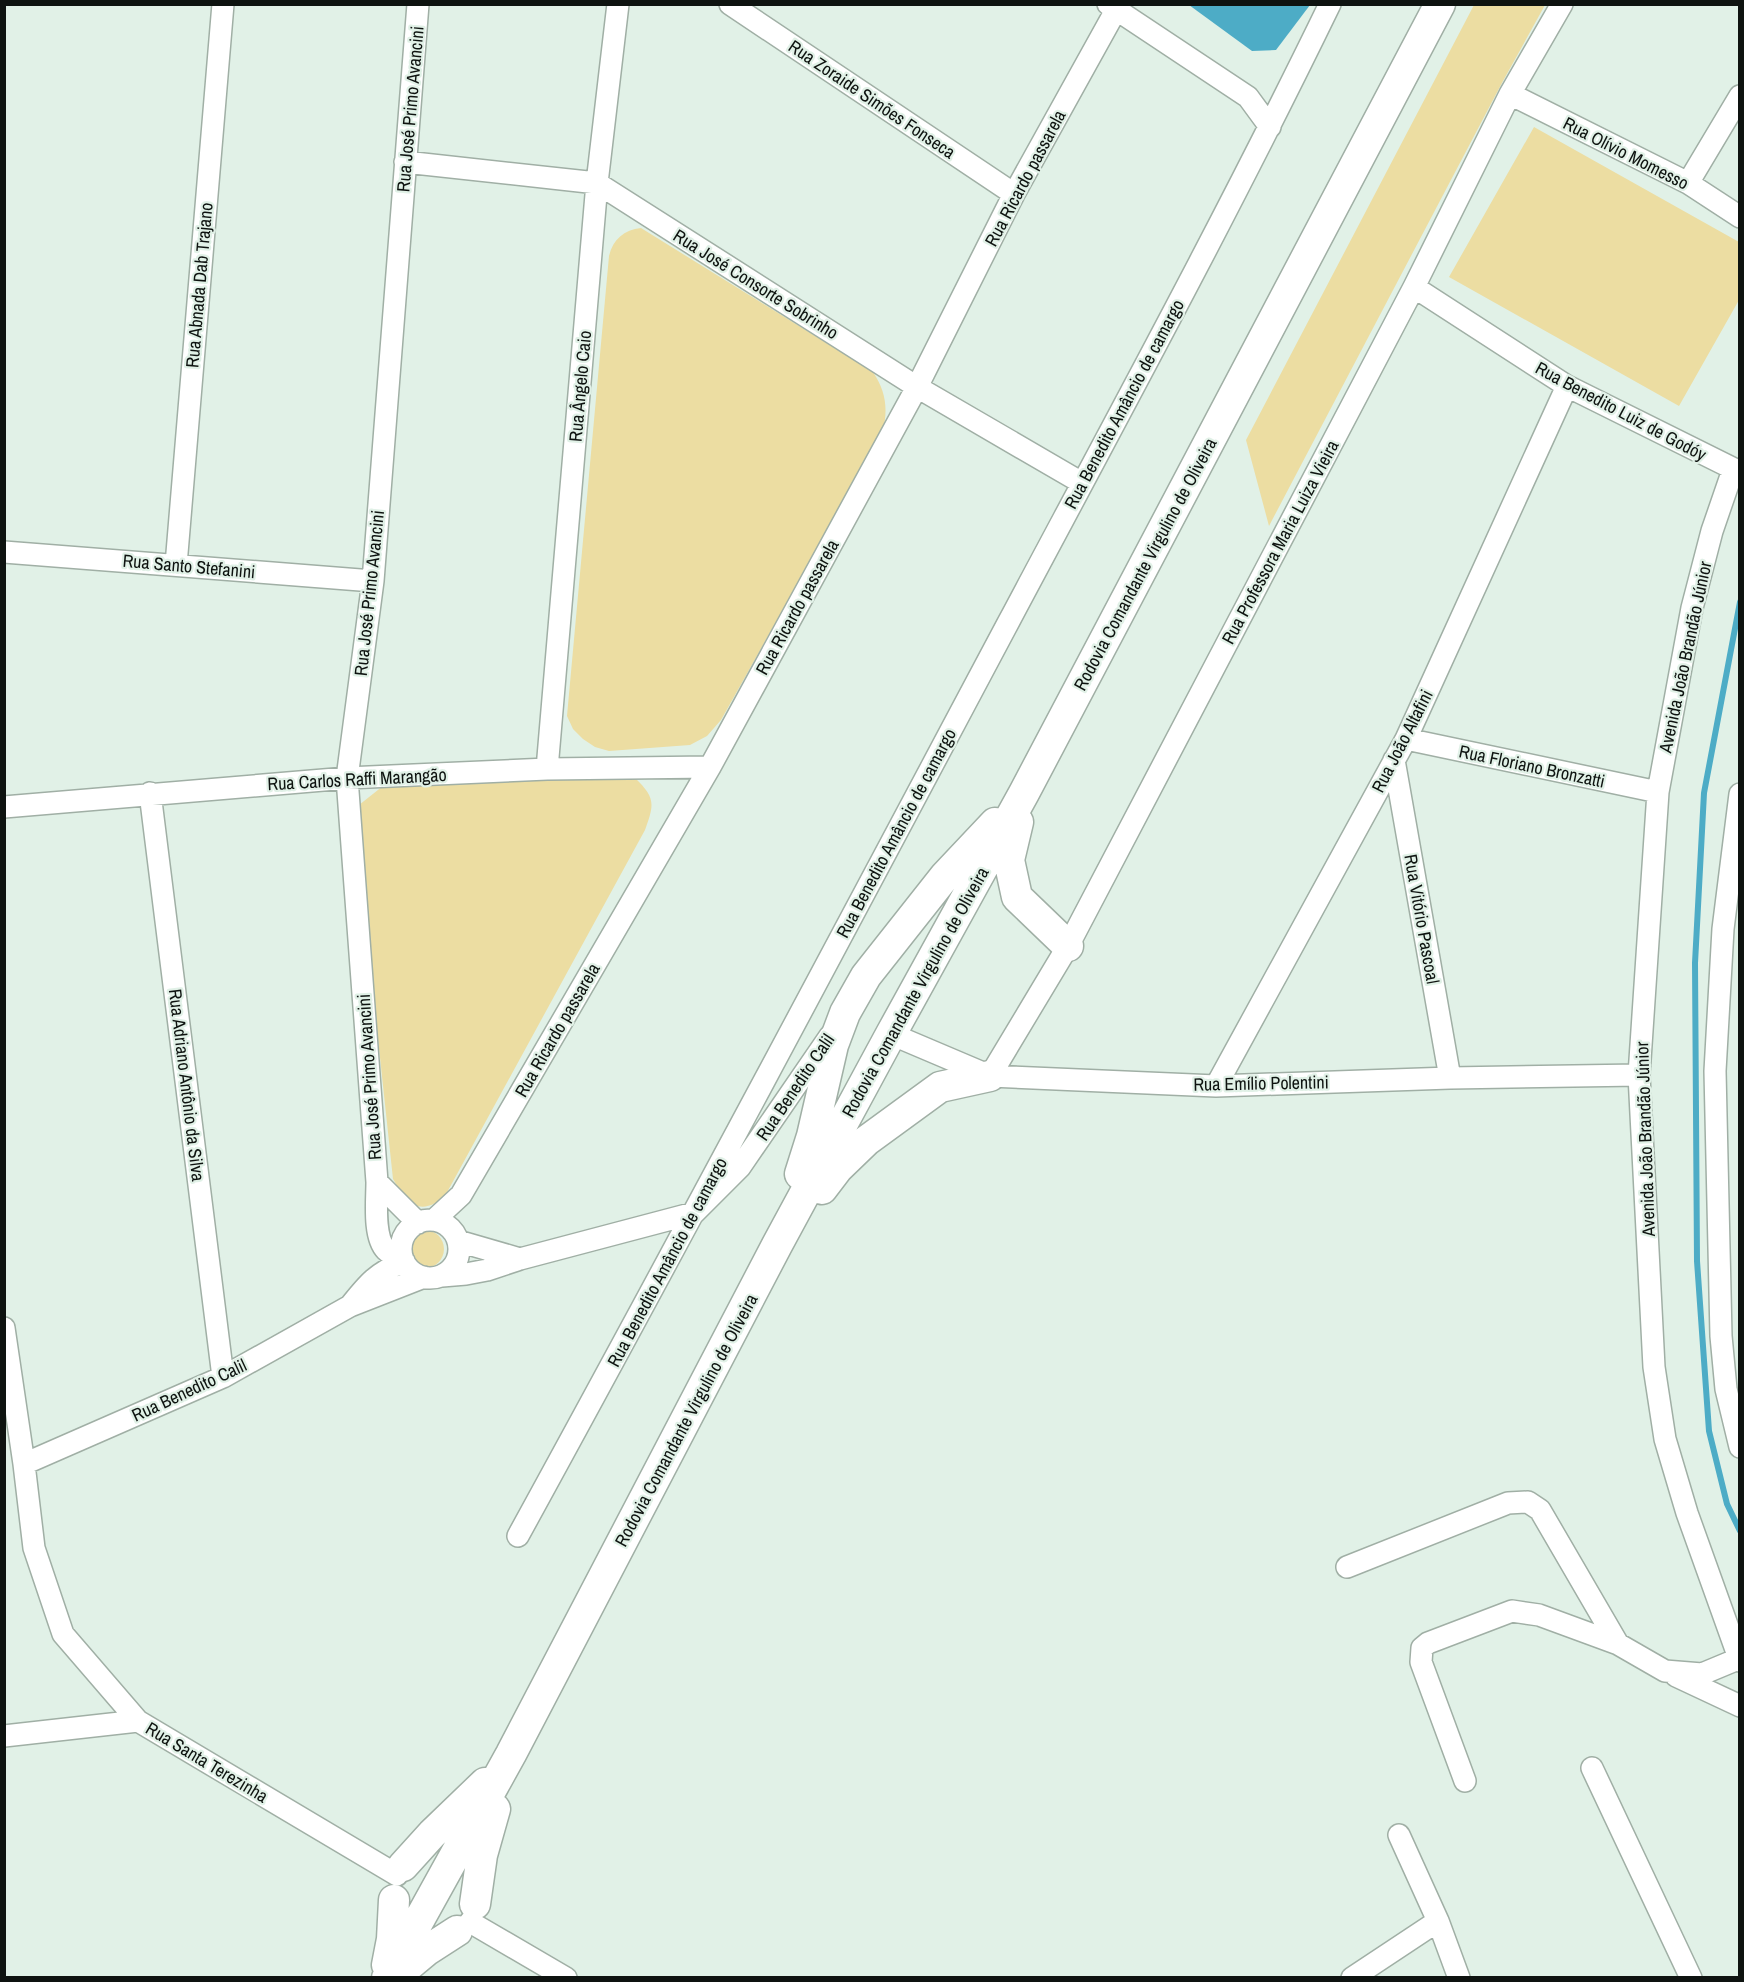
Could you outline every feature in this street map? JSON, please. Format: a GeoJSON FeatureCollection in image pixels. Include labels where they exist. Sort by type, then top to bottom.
{"type":"FeatureCollection","features":[{"type":"Feature","properties":{"kind":"highway","name":"Rodovia Comandante Virgulino de Oliveira"},"geometry":{"type":"LineString","coordinates":[[386,1977],[512,1754],[777,1245],[1024,793],[1440,4]]}},
{"type":"Feature","properties":{"kind":"highway"},"geometry":{"type":"LineString","coordinates":[[1024,793],[1009,860],[1017,897],[1068,946]]}},
{"type":"Feature","properties":{"kind":"highway"},"geometry":{"type":"LineString","coordinates":[[777,1245],[812,1136],[833,1045],[845,1013],[866,976],[945,876],[1024,793]]}},
{"type":"Feature","properties":{"kind":"highway"},"geometry":{"type":"LineString","coordinates":[[845,1013],[891,1034]]}},
{"type":"Feature","properties":{"kind":"highway"},"geometry":{"type":"LineString","coordinates":[[777,1245],[838,1168],[866,1141],[940,1087],[990,1076]]}},
{"type":"Feature","properties":{"kind":"highway"},"geometry":{"type":"LineString","coordinates":[[386,1977],[398,1880],[512,1754]]}},
{"type":"Feature","properties":{"kind":"highway"},"geometry":{"type":"LineString","coordinates":[[393,1977],[468,1919],[482,1855],[512,1754]]}},
{"type":"Feature","properties":{"kind":"street","name":"Rua Abnada Dab Trajano"},"geometry":{"type":"LineString","coordinates":[[176,565],[223,4]]}},
{"type":"Feature","properties":{"kind":"street","name":"Rua José Primo Avancini"},"geometry":{"type":"LineString","coordinates":[[403,1261],[387,1251],[381,1244],[378,1232],[377,1182],[347,778],[373,581],[418,4]]}},
{"type":"Feature","properties":{"kind":"street","name":"Rua Ângelo Caio"},"geometry":{"type":"LineString","coordinates":[[547,769],[597,183],[618,4]]}},
{"type":"Feature","properties":{"kind":"street","name":"Rua Zoraide Simões Fonseca"},"geometry":{"type":"LineString","coordinates":[[730,4],[1014,194]]}},
{"type":"Feature","properties":{"kind":"street","name":"Rua Benedito Amâncio de camargo"},"geometry":{"type":"LineString","coordinates":[[518,1536],[694,1213],[1082,483],[1270,127],[1330,4]]}},
{"type":"Feature","properties":{"kind":"street","name":"Rua Professora Maria Luiza Vieira"},"geometry":{"type":"LineString","coordinates":[[990,1076],[1068,946],[1414,288],[1510,94],[1562,4]]}},
{"type":"Feature","properties":{"kind":"street","name":"Rua Ricardo passarela"},"geometry":{"type":"LineString","coordinates":[[426,1221],[461,1195],[710,767],[917,387],[1014,194],[1112,7]]}},
{"type":"Feature","properties":{"kind":"street"},"geometry":{"type":"LineString","coordinates":[[1112,7],[1248,97],[1270,127]]}},
{"type":"Feature","properties":{"kind":"street","name":"Rua Olívio Momesso"},"geometry":{"type":"LineString","coordinates":[[1510,94],[1688,183],[1740,217]]}},
{"type":"Feature","properties":{"kind":"street"},"geometry":{"type":"LineString","coordinates":[[1688,183],[1740,96]]}},
{"type":"Feature","properties":{"kind":"street","name":"Rua José Consorte Sobrinho"},"geometry":{"type":"LineString","coordinates":[[405,162],[597,183],[917,387],[1082,483]]}},
{"type":"Feature","properties":{"kind":"street","name":"Rua Benedito Luiz de Godóy"},"geometry":{"type":"LineString","coordinates":[[1414,288],[1567,386],[1736,471]]}},
{"type":"Feature","properties":{"kind":"street","name":"Rua João Altafini"},"geometry":{"type":"LineString","coordinates":[[1216,1086],[1406,739],[1567,386]]}},
{"type":"Feature","properties":{"kind":"street","name":"Avenida João Brandão Júnior"},"geometry":{"type":"LineString","coordinates":[[1736,471],[1712,531],[1692,608],[1658,792],[1639,1075],[1654,1367],[1665,1439],[1739,1660]]}},
{"type":"Feature","properties":{"kind":"street","name":"Rua Santo Stefanini"},"geometry":{"type":"LineString","coordinates":[[4,552],[373,581]]}},
{"type":"Feature","properties":{"kind":"street","name":"Rua Floriano Bronzatti"},"geometry":{"type":"LineString","coordinates":[[1406,739],[1658,792]]}},
{"type":"Feature","properties":{"kind":"street","name":"Rua Vitório Pascoal"},"geometry":{"type":"LineString","coordinates":[[1394,760],[1450,1078]]}},
{"type":"Feature","properties":{"kind":"street","name":"Rua Carlos Raffi Marangão"},"geometry":{"type":"LineString","coordinates":[[4,807],[347,778],[547,769],[710,767]]}},
{"type":"Feature","properties":{"kind":"street","name":"Rua Adriano Antônio da Silva"},"geometry":{"type":"LineString","coordinates":[[150,793],[224,1377]]}},
{"type":"Feature","properties":{"kind":"street"},"geometry":{"type":"LineString","coordinates":[[1740,794],[1723,929],[1715,1071],[1721,1336],[1726,1389],[1740,1447]]}},
{"type":"Feature","properties":{"kind":"street","name":"Rua Benedito Calil"},"geometry":{"type":"LineString","coordinates":[[24,1464],[224,1377],[350,1306],[433,1276],[466,1274],[694,1213],[740,1167],[845,1013]]}},
{"type":"Feature","properties":{"kind":"street","name":"Rua Emílio Polentini"},"geometry":{"type":"LineString","coordinates":[[891,1034],[990,1076],[1216,1086],[1450,1078],[1639,1075]]}},
{"type":"Feature","properties":{"kind":"street","name":"Rua José Primo Avancini"},"geometry":{"type":"LineString","coordinates":[[377,1182],[426,1221]]}},
{"type":"Feature","properties":{"kind":"street","name":"Rua Ricardo passarela"},"geometry":{"type":"LineString","coordinates":[[457,1239],[461,1195]]}},
{"type":"Feature","properties":{"kind":"street"},"geometry":{"type":"LineString","coordinates":[[426,1221],[451,1228],[457,1239],[459,1252],[450,1270],[433,1276],[408,1268],[403,1261],[401,1243],[405,1234],[426,1221]]}},
{"type":"Feature","properties":{"kind":"street"},"geometry":{"type":"LineString","coordinates":[[457,1239],[520,1259]]}},
{"type":"Feature","properties":{"kind":"street","name":"Rua Benedito Calil"},"geometry":{"type":"LineString","coordinates":[[350,1306],[369,1282],[382,1271],[403,1261]]}},
{"type":"Feature","properties":{"kind":"street","name":"Rua Santa Terezinha"},"geometry":{"type":"LineString","coordinates":[[4,1328],[24,1464],[33,1548],[63,1634],[138,1721],[398,1880],[400,1911],[417,1925]]}},
{"type":"Feature","properties":{"kind":"street"},"geometry":{"type":"LineString","coordinates":[[1347,1567],[1508,1503],[1528,1503],[1540,1510],[1617,1644]]}},
{"type":"Feature","properties":{"kind":"street"},"geometry":{"type":"LineString","coordinates":[[1465,1781],[1421,1662],[1422,1648],[1428,1643],[1512,1611],[1539,1615],[1617,1644],[1665,1671],[1740,1706]]}},
{"type":"Feature","properties":{"kind":"street"},"geometry":{"type":"LineString","coordinates":[[1665,1671],[1702,1674],[1739,1660]]}},
{"type":"Feature","properties":{"kind":"street"},"geometry":{"type":"LineString","coordinates":[[4,1736],[138,1721]]}},
{"type":"Feature","properties":{"kind":"street"},"geometry":{"type":"LineString","coordinates":[[1592,1768],[1691,1977]]}},
{"type":"Feature","properties":{"kind":"street"},"geometry":{"type":"LineString","coordinates":[[1399,1835],[1438,1921],[1459,1977]]}},
{"type":"Feature","properties":{"kind":"street"},"geometry":{"type":"LineString","coordinates":[[398,1880],[415,1860],[427,1859],[449,1868],[467,1883],[468,1919]]}},
{"type":"Feature","properties":{"kind":"street"},"geometry":{"type":"LineString","coordinates":[[417,1925],[442,1932],[468,1919]]}},
{"type":"Feature","properties":{"kind":"street"},"geometry":{"type":"LineString","coordinates":[[468,1919],[566,1977]]}},
{"type":"Feature","properties":{"kind":"street"},"geometry":{"type":"LineString","coordinates":[[1352,1977],[1438,1921]]}},
{"type":"Feature","properties":{"kind":"shaded area"},"geometry":{"type":"Polygon","coordinates":[[[1474,5],[1545,5],[1269,526],[1246,440],[1474,5]]]}},
{"type":"Feature","properties":{"kind":"shaded area"},"geometry":{"type":"Polygon","coordinates":[[[1534,127],[1739,242],[1739,300],[1679,406],[1449,277],[1534,127]]]}},
{"type":"Feature","properties":{"kind":"shaded area"},"geometry":{"type":"Polygon","coordinates":[[[641,228],[873,372],[881,386],[885,400],[885,415],[883,431],[721,720],[707,736],[690,745],[609,751],[595,747],[583,739],[573,729],[567,716],[609,256],[620,236],[641,228]]]}},
{"type":"Feature","properties":{"kind":"shaded area"},"geometry":{"type":"Polygon","coordinates":[[[634,777],[646,790],[651,801],[645,830],[445,1196],[427,1206],[411,1204],[402,1196],[393,1179],[356,833],[359,805],[383,786],[634,777]]]}},
{"type":"Feature","properties":{"kind":"shaded area"},"geometry":{"type":"Polygon","coordinates":[[[425,1230],[438,1236],[444,1249],[438,1262],[425,1268],[412,1262],[406,1249],[412,1236],[425,1230]]]}},
{"type":"Feature","properties":{"kind":"water"},"geometry":{"type":"Polygon","coordinates":[[[1189,5],[1310,5],[1276,50],[1252,51],[1189,5]]]}},
{"type":"Feature","properties":{"kind":"waterway"},"geometry":{"type":"LineString","coordinates":[[1740,602],[1704,793],[1695,963],[1697,1261],[1709,1431],[1727,1504],[1740,1531]]}}]}
